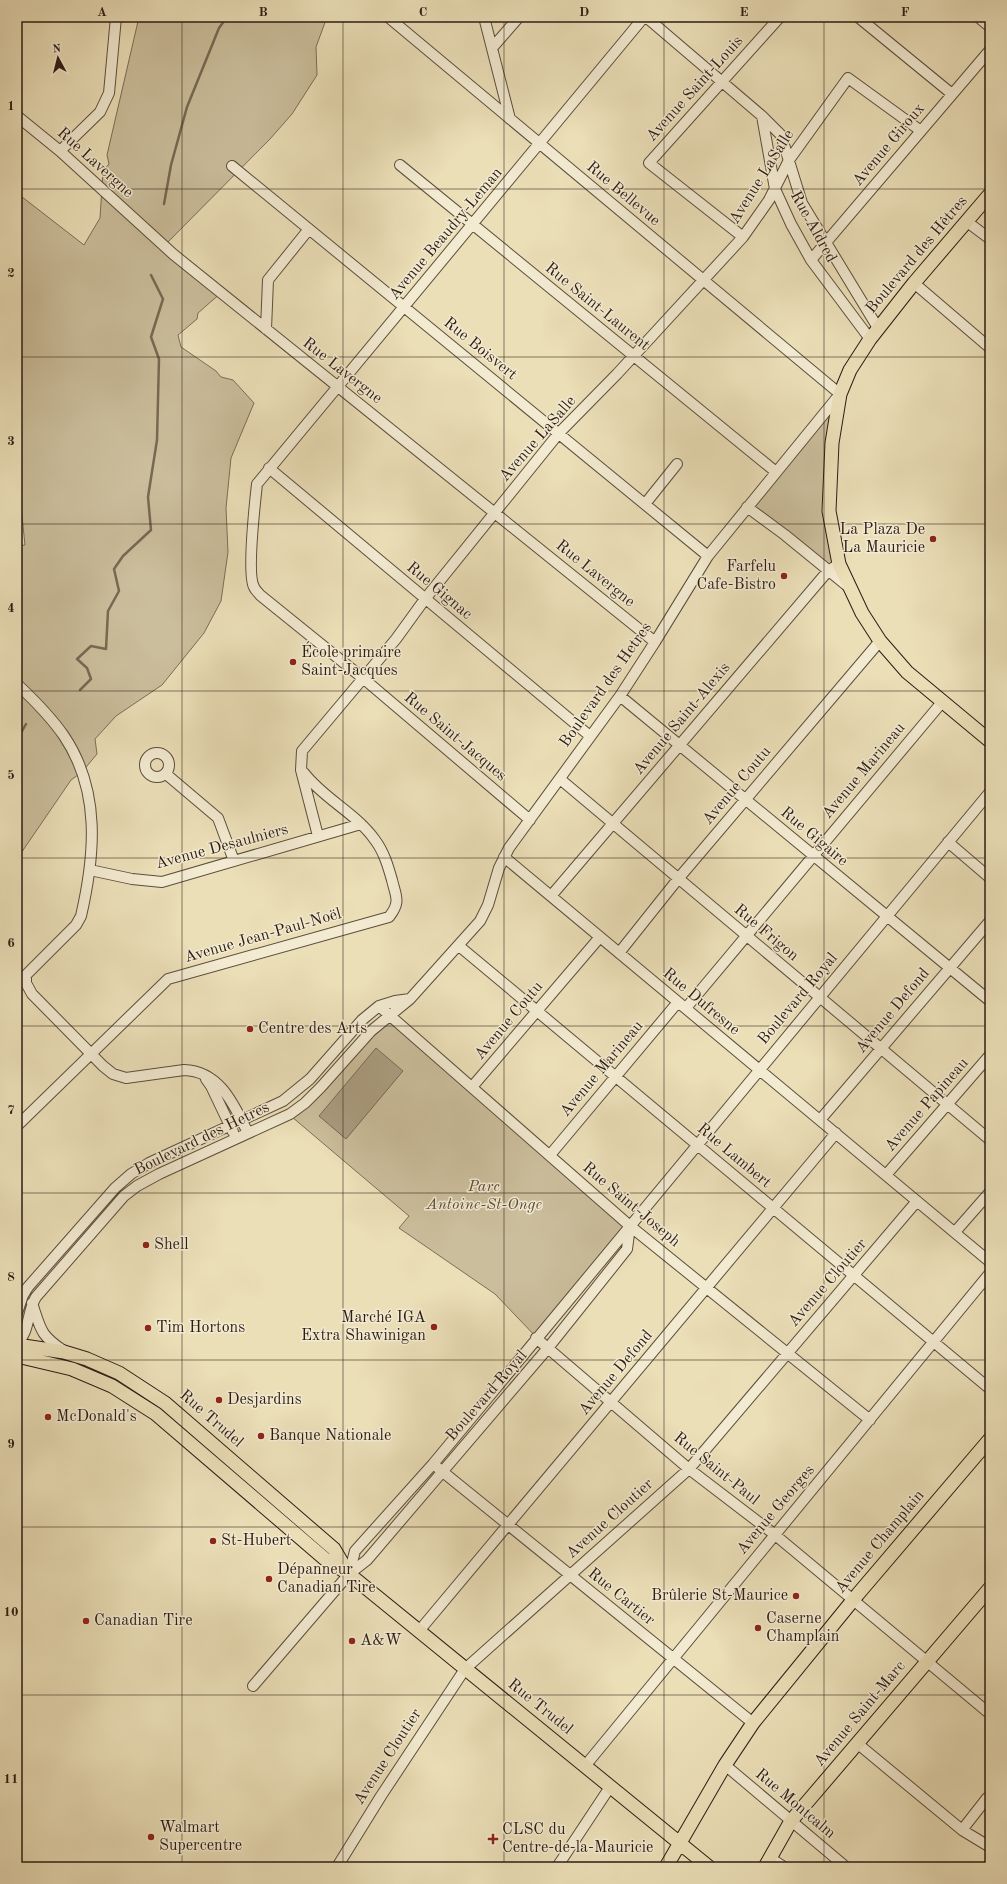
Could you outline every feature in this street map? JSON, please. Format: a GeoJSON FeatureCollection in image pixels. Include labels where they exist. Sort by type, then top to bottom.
{"type":"FeatureCollection","features":[{"type":"Feature","properties":{"kind":"main road","name":"Boulevard des Hêtres"},"geometry":{"type":"LineString","coordinates":[[990,194],[914,283],[878,328],[850,370],[840,394],[832,443],[829,511],[833,567],[850,588],[862,613],[880,641],[907,672],[990,741]]}},
{"type":"Feature","properties":{"kind":"main road","name":"Rue Trudel"},"geometry":{"type":"LineString","coordinates":[[17,1344],[66,1353],[87,1359],[119,1373],[165,1403],[334,1550],[349,1574]]}},
{"type":"Feature","properties":{"kind":"main road","name":"Rue Trudel"},"geometry":{"type":"LineString","coordinates":[[17,1356],[78,1372],[112,1386],[150,1410],[325,1559],[349,1574],[709,1867]]}},
{"type":"Feature","properties":{"kind":"main road","name":"Avenue Champlain"},"geometry":{"type":"LineString","coordinates":[[666,1867],[679,1842],[725,1765],[753,1723],[853,1599],[990,1439]]}},
{"type":"Feature","properties":{"kind":"main road","name":"Avenue Saint-Marc"},"geometry":{"type":"LineString","coordinates":[[767,1862],[791,1821],[990,1588]]}},
{"type":"Feature","properties":{"kind":"street"},"geometry":{"type":"LineString","coordinates":[[60,151],[100,112],[109,93],[116,17]]}},
{"type":"Feature","properties":{"kind":"street","name":"Rue Bellevue"},"geometry":{"type":"LineString","coordinates":[[388,17],[840,394]]}},
{"type":"Feature","properties":{"kind":"street"},"geometry":{"type":"LineString","coordinates":[[484,17],[510,119]]}},
{"type":"Feature","properties":{"kind":"street"},"geometry":{"type":"LineString","coordinates":[[492,48],[519,17]]}},
{"type":"Feature","properties":{"kind":"street","name":"Rue Aldred"},"geometry":{"type":"LineString","coordinates":[[645,17],[762,116],[781,135],[802,203],[825,244],[878,328]]}},
{"type":"Feature","properties":{"kind":"street","name":"Avenue Beaudry-Leman"},"geometry":{"type":"LineString","coordinates":[[269,468],[339,387],[645,17]]}},
{"type":"Feature","properties":{"kind":"street","name":"Avenue Saint-Louis"},"geometry":{"type":"LineString","coordinates":[[743,237],[649,163],[780,17]]}},
{"type":"Feature","properties":{"kind":"street"},"geometry":{"type":"LineString","coordinates":[[858,17],[952,94]]}},
{"type":"Feature","properties":{"kind":"street"},"geometry":{"type":"LineString","coordinates":[[978,17],[990,27]]}},
{"type":"Feature","properties":{"kind":"street","name":"Avenue Giroux"},"geometry":{"type":"LineString","coordinates":[[811,260],[990,50]]}},
{"type":"Feature","properties":{"kind":"street","name":"Avenue LaSalle"},"geometry":{"type":"LineString","coordinates":[[318,836],[301,770],[302,751],[364,679],[494,512],[559,434],[743,237],[775,189],[789,160],[848,78],[921,131]]}},
{"type":"Feature","properties":{"kind":"street","name":"Rue Lavergne"},"geometry":{"type":"LineString","coordinates":[[17,116],[60,151],[172,254],[655,642]]}},
{"type":"Feature","properties":{"kind":"street","name":"Rue Aldred"},"geometry":{"type":"LineString","coordinates":[[762,116],[775,189],[811,260],[870,339]]}},
{"type":"Feature","properties":{"kind":"street","name":"Rue Saint-Laurent"},"geometry":{"type":"LineString","coordinates":[[400,165],[776,472]]}},
{"type":"Feature","properties":{"kind":"street","name":"Rue Boisvert"},"geometry":{"type":"LineString","coordinates":[[232,166],[708,556]]}},
{"type":"Feature","properties":{"kind":"street"},"geometry":{"type":"LineString","coordinates":[[966,221],[990,239]]}},
{"type":"Feature","properties":{"kind":"street"},"geometry":{"type":"LineString","coordinates":[[266,329],[268,280],[309,229]]}},
{"type":"Feature","properties":{"kind":"street"},"geometry":{"type":"LineString","coordinates":[[914,283],[990,348]]}},
{"type":"Feature","properties":{"kind":"street","name":"Boulevard des Hetres"},"geometry":{"type":"LineString","coordinates":[[17,1344],[23,1338],[32,1303],[124,1196],[158,1174],[290,1114],[305,1103],[371,1031],[410,999],[459,946],[480,921],[488,905],[504,857],[620,696],[708,556],[840,394]]}},
{"type":"Feature","properties":{"kind":"street"},"geometry":{"type":"LineString","coordinates":[[645,504],[677,464]]}},
{"type":"Feature","properties":{"kind":"street","name":"Rue Gignac"},"geometry":{"type":"LineString","coordinates":[[269,468],[590,736]]}},
{"type":"Feature","properties":{"kind":"street","name":"Rue Saint-Jacques"},"geometry":{"type":"LineString","coordinates":[[269,468],[257,484],[253,534],[253,587],[530,820]]}},
{"type":"Feature","properties":{"kind":"street"},"geometry":{"type":"LineString","coordinates":[[747,507],[833,567]]}},
{"type":"Feature","properties":{"kind":"street","name":"Avenue Saint-Alexis"},"geometry":{"type":"LineString","coordinates":[[551,896],[833,567]]}},
{"type":"Feature","properties":{"kind":"street","name":"Avenue Coutu"},"geometry":{"type":"LineString","coordinates":[[619,952],[678,879],[880,641]]}},
{"type":"Feature","properties":{"kind":"street"},"geometry":{"type":"LineString","coordinates":[[17,684],[38,704],[64,736],[80,768],[91,808],[93,840],[90,870],[81,916],[76,924],[26,975],[26,983],[32,994],[91,1054],[113,1074],[126,1078],[184,1070],[202,1074],[219,1085],[226,1092],[248,1133]]}},
{"type":"Feature","properties":{"kind":"street","name":"Rue Gigaire"},"geometry":{"type":"LineString","coordinates":[[620,696],[990,1002]]}},
{"type":"Feature","properties":{"kind":"street","name":"Avenue Marineau"},"geometry":{"type":"LineString","coordinates":[[550,1156],[615,1077],[746,936],[942,701]]}},
{"type":"Feature","properties":{"kind":"street","name":"Avenue Jean-Paul-Noël"},"geometry":{"type":"LineString","coordinates":[[18,1123],[168,979],[389,917],[398,902],[386,859],[376,841],[361,824],[313,785],[301,770]]}},
{"type":"Feature","properties":{"kind":"street"},"geometry":{"type":"LineString","coordinates":[[166,774],[218,818],[234,861]]}},
{"type":"Feature","properties":{"kind":"street","name":"Rue Frigon"},"geometry":{"type":"LineString","coordinates":[[560,779],[990,1140]]}},
{"type":"Feature","properties":{"kind":"street","name":"Boulevard Royal"},"geometry":{"type":"LineString","coordinates":[[349,1574],[355,1551],[433,1464],[990,792]]}},
{"type":"Feature","properties":{"kind":"street","name":"Avenue Desaulniers"},"geometry":{"type":"LineString","coordinates":[[90,870],[132,879],[162,882],[361,824]]}},
{"type":"Feature","properties":{"kind":"street"},"geometry":{"type":"LineString","coordinates":[[948,842],[990,878]]}},
{"type":"Feature","properties":{"kind":"street","name":"Rue Dufresne"},"geometry":{"type":"LineString","coordinates":[[504,857],[990,1262]]}},
{"type":"Feature","properties":{"kind":"street","name":"Avenue Defond"},"geometry":{"type":"LineString","coordinates":[[820,1120],[990,921]]}},
{"type":"Feature","properties":{"kind":"street","name":"Avenue Coutu"},"geometry":{"type":"LineString","coordinates":[[472,1087],[600,937]]}},
{"type":"Feature","properties":{"kind":"street","name":"Rue Lambert"},"geometry":{"type":"LineString","coordinates":[[459,946],[536,1012],[990,1389]]}},
{"type":"Feature","properties":{"kind":"street","name":"Boulevard des Hetres"},"geometry":{"type":"LineString","coordinates":[[17,1313],[20,1292],[99,1205],[126,1179],[149,1163],[283,1101],[310,1079],[362,1020],[379,1006],[395,1000],[410,999]]}},
{"type":"Feature","properties":{"kind":"street","name":"Rue Saint-Joseph"},"geometry":{"type":"LineString","coordinates":[[379,1006],[630,1226],[870,1420]]}},
{"type":"Feature","properties":{"kind":"street","name":"Avenue Papineau"},"geometry":{"type":"LineString","coordinates":[[886,1175],[948,1105],[990,1054]]}},
{"type":"Feature","properties":{"kind":"street"},"geometry":{"type":"LineString","coordinates":[[202,1074],[212,1086],[236,1139]]}},
{"type":"Feature","properties":{"kind":"street","name":"Avenue Defond"},"geometry":{"type":"LineString","coordinates":[[419,1631],[836,1134]]}},
{"type":"Feature","properties":{"kind":"street"},"geometry":{"type":"LineString","coordinates":[[955,1232],[990,1192]]}},
{"type":"Feature","properties":{"kind":"street","name":"Avenue Cloutier"},"geometry":{"type":"LineString","coordinates":[[337,1867],[380,1796],[465,1669],[689,1468],[855,1276],[917,1201]]}},
{"type":"Feature","properties":{"kind":"street","name":"Boulevard Royal"},"geometry":{"type":"LineString","coordinates":[[253,1686],[349,1574],[367,1560],[548,1348],[627,1249],[630,1226]]}},
{"type":"Feature","properties":{"kind":"street","name":"Avenue Georges"},"geometry":{"type":"LineString","coordinates":[[585,1766],[774,1534],[870,1420],[990,1273]]}},
{"type":"Feature","properties":{"kind":"street"},"geometry":{"type":"LineString","coordinates":[[32,1303],[42,1332],[48,1340],[66,1353]]}},
{"type":"Feature","properties":{"kind":"street","name":"Rue Saint-Paul"},"geometry":{"type":"LineString","coordinates":[[536,1338],[689,1468],[774,1534],[990,1714]]}},
{"type":"Feature","properties":{"kind":"street","name":"Rue Cartier"},"geometry":{"type":"LineString","coordinates":[[433,1464],[753,1723]]}},
{"type":"Feature","properties":{"kind":"street"},"geometry":{"type":"LineString","coordinates":[[858,1744],[962,1830],[990,1848]]}},
{"type":"Feature","properties":{"kind":"street","name":"Rue Montcalm"},"geometry":{"type":"LineString","coordinates":[[725,1765],[846,1867]]}},
{"type":"Feature","properties":{"kind":"street"},"geometry":{"type":"LineString","coordinates":[[557,1867],[610,1787]]}},
{"type":"Feature","properties":{"kind":"street"},"geometry":{"type":"LineString","coordinates":[[962,1830],[987,1798],[990,1800]]}},
{"type":"Feature","properties":{"kind":"street"},"geometry":{"type":"LineString","coordinates":[[767,1862],[784,1867]]}},
{"type":"Feature","properties":{"kind":"green space"},"geometry":{"type":"Polygon","coordinates":[[[139,17],[327,17],[316,47],[317,75],[292,114],[270,139],[165,245],[222,292],[198,313],[197,319],[178,335],[181,347],[216,371],[221,377],[233,380],[254,403],[231,458],[226,508],[228,552],[221,601],[204,633],[162,685],[116,716],[95,739],[97,754],[82,772],[71,780],[17,859],[17,546],[25,545],[17,468],[17,193],[84,245],[100,218],[103,171],[109,164],[107,155],[139,17]]]}},
{"type":"Feature","properties":{"kind":"green space"},"geometry":{"type":"Polygon","coordinates":[[[840,394],[829,511],[839,564],[828,571],[747,507],[840,394]]]}},
{"type":"Feature","properties":{"kind":"green space","name":"Parc Antoine-St-Onge"},"geometry":{"type":"Polygon","coordinates":[[[389,1015],[630,1226],[539,1340],[495,1294],[399,1228],[409,1216],[292,1117],[389,1015]]]}},
{"type":"Feature","properties":{"kind":"shaded area"},"geometry":{"type":"Polygon","coordinates":[[[376,1048],[403,1071],[346,1139],[319,1116],[376,1048]]]}},
{"type":"Feature","properties":{"kind":"waterway"},"geometry":{"type":"LineString","coordinates":[[164,204],[171,165],[187,107],[219,28],[227,17]]}},
{"type":"Feature","properties":{"kind":"waterway"},"geometry":{"type":"LineString","coordinates":[[80,690],[91,679],[87,668],[77,659],[91,646],[106,649],[108,611],[119,591],[114,569],[123,556],[151,530],[148,497],[157,440],[159,359],[151,337],[163,299],[151,275]]}},
{"type":"Feature","properties":{"kind":"waterway"},"geometry":{"type":"LineString","coordinates":[[17,740],[26,724]]}},
{"type":"Feature","properties":{"kind":"place","name":"La Plaza De La Mauricie"},"geometry":{"type":"Point","coordinates":[933,539]}},
{"type":"Feature","properties":{"kind":"place","name":"Farfelu Cafe-Bistro"},"geometry":{"type":"Point","coordinates":[784,576]}},
{"type":"Feature","properties":{"kind":"place","name":"École primaire Saint-Jacques"},"geometry":{"type":"Point","coordinates":[293,662]}},
{"type":"Feature","properties":{"kind":"place","name":"Centre des Arts"},"geometry":{"type":"Point","coordinates":[250,1029]}},
{"type":"Feature","properties":{"kind":"place","name":"Shell"},"geometry":{"type":"Point","coordinates":[146,1245]}},
{"type":"Feature","properties":{"kind":"place","name":"Marché IGA Extra Shawinigan"},"geometry":{"type":"Point","coordinates":[434,1327]}},
{"type":"Feature","properties":{"kind":"place","name":"Tim Hortons"},"geometry":{"type":"Point","coordinates":[148,1328]}},
{"type":"Feature","properties":{"kind":"place","name":"Desjardins"},"geometry":{"type":"Point","coordinates":[219,1400]}},
{"type":"Feature","properties":{"kind":"place","name":"McDonald's"},"geometry":{"type":"Point","coordinates":[48,1417]}},
{"type":"Feature","properties":{"kind":"place","name":"Banque Nationale"},"geometry":{"type":"Point","coordinates":[261,1436]}},
{"type":"Feature","properties":{"kind":"place","name":"St-Hubert"},"geometry":{"type":"Point","coordinates":[213,1541]}},
{"type":"Feature","properties":{"kind":"place","name":"Dépanneur Canadian Tire"},"geometry":{"type":"Point","coordinates":[269,1579]}},
{"type":"Feature","properties":{"kind":"place","name":"Brûlerie St-Maurice"},"geometry":{"type":"Point","coordinates":[796,1596]}},
{"type":"Feature","properties":{"kind":"place","name":"Canadian Tire"},"geometry":{"type":"Point","coordinates":[86,1621]}},
{"type":"Feature","properties":{"kind":"place","name":"Caserne Champlain"},"geometry":{"type":"Point","coordinates":[758,1628]}},
{"type":"Feature","properties":{"kind":"place","name":"A&W"},"geometry":{"type":"Point","coordinates":[352,1641]}},
{"type":"Feature","properties":{"kind":"place","name":"Walmart Supercentre"},"geometry":{"type":"Point","coordinates":[151,1837]}},
{"type":"Feature","properties":{"kind":"place","name":"CLSC du Centre-de-la-Mauricie"},"geometry":{"type":"Point","coordinates":[493,1839]}}]}
